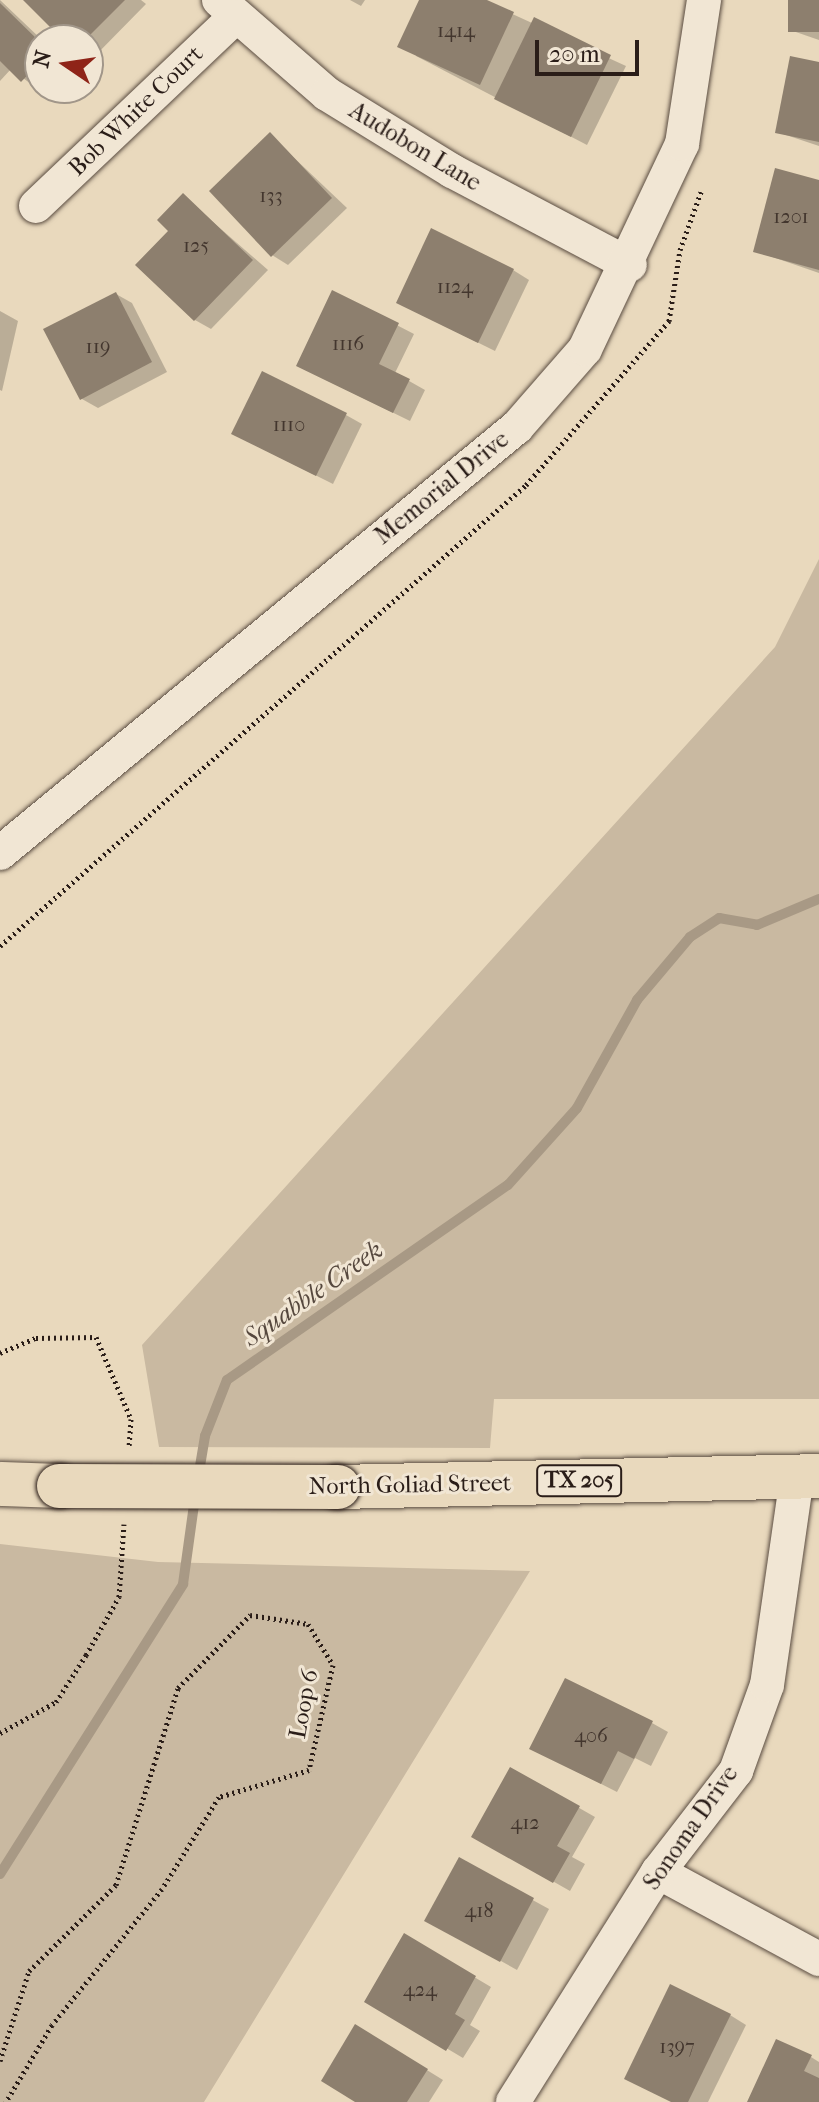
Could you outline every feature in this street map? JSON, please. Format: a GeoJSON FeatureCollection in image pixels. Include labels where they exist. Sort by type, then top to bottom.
{"type":"FeatureCollection","features":[{"type":"Feature","properties":{"kind":"main road","name":"North Goliad Street"},"geometry":{"type":"LineString","coordinates":[[0,1484],[338,1487],[808,1476]]}},
{"type":"Feature","properties":{"kind":"street","name":"Memorial Drive"},"geometry":{"type":"LineString","coordinates":[[0,853],[517,427],[585,349],[630,265],[682,144],[704,0]]}},
{"type":"Feature","properties":{"kind":"street","name":"Audobon Lane"},"geometry":{"type":"LineString","coordinates":[[227,8],[327,94],[452,171],[630,265]]}},
{"type":"Feature","properties":{"kind":"street","name":"Bob White Court"},"geometry":{"type":"LineString","coordinates":[[36,206],[227,8]]}},
{"type":"Feature","properties":{"kind":"street","name":"Sonoma Drive"},"geometry":{"type":"LineString","coordinates":[[513,2102],[658,1872],[736,1771],[767,1685],[808,1476]]}},
{"type":"Feature","properties":{"kind":"street"},"geometry":{"type":"LineString","coordinates":[[658,1872],[819,1959]]}},
{"type":"Feature","properties":{"kind":"path","name":"Loop 6"},"geometry":{"type":"LineString","coordinates":[[0,2061],[29,1971],[116,1885],[178,1688],[250,1615],[308,1624],[333,1665],[309,1770],[219,1797],[162,1889],[52,2025],[6,2102]]}},
{"type":"Feature","properties":{"kind":"shaded area"},"geometry":{"type":"Polygon","coordinates":[[[819,559],[819,1399],[494,1399],[490,1448],[159,1447],[142,1345],[775,647],[819,559]]]}},
{"type":"Feature","properties":{"kind":"shaded area"},"geometry":{"type":"Polygon","coordinates":[[[0,1544],[158,1562],[530,1571],[204,2102],[0,2102],[0,1544]]]}},
{"type":"Feature","properties":{"kind":"building"},"geometry":{"type":"Polygon","coordinates":[[[23,0],[125,0],[101,24],[47,24],[23,0]]]}},
{"type":"Feature","properties":{"kind":"building"},"geometry":{"type":"Polygon","coordinates":[[[419,0],[487,0],[514,12],[480,85],[397,47],[419,0]]]}},
{"type":"Feature","properties":{"kind":"building"},"geometry":{"type":"Polygon","coordinates":[[[788,0],[819,0],[819,32],[788,32],[788,0]]]}},
{"type":"Feature","properties":{"kind":"building"},"geometry":{"type":"Polygon","coordinates":[[[0,3],[24,26],[24,79],[21,82],[0,61],[0,3]]]}},
{"type":"Feature","properties":{"kind":"building"},"geometry":{"type":"Polygon","coordinates":[[[534,17],[611,55],[571,137],[494,99],[534,17]]]}},
{"type":"Feature","properties":{"kind":"building"},"geometry":{"type":"Polygon","coordinates":[[[790,56],[819,62],[819,142],[775,133],[790,56]]]}},
{"type":"Feature","properties":{"kind":"building"},"geometry":{"type":"Polygon","coordinates":[[[270,132],[332,198],[271,257],[209,191],[270,132]]]}},
{"type":"Feature","properties":{"kind":"building"},"geometry":{"type":"Polygon","coordinates":[[[775,168],[819,180],[819,270],[753,252],[775,168]]]}},
{"type":"Feature","properties":{"kind":"building"},"geometry":{"type":"Polygon","coordinates":[[[183,193],[253,260],[194,321],[135,265],[168,231],[157,220],[183,193]]]}},
{"type":"Feature","properties":{"kind":"building"},"geometry":{"type":"Polygon","coordinates":[[[431,228],[514,269],[478,343],[396,303],[431,228]]]}},
{"type":"Feature","properties":{"kind":"building"},"geometry":{"type":"Polygon","coordinates":[[[332,290],[399,323],[379,364],[410,379],[393,413],[296,366],[332,290]]]}},
{"type":"Feature","properties":{"kind":"building"},"geometry":{"type":"Polygon","coordinates":[[[116,292],[152,362],[80,400],[43,329],[116,292]]]}},
{"type":"Feature","properties":{"kind":"building"},"geometry":{"type":"Polygon","coordinates":[[[262,371],[347,413],[316,476],[231,434],[262,371]]]}},
{"type":"Feature","properties":{"kind":"building"},"geometry":{"type":"Polygon","coordinates":[[[565,1678],[653,1721],[634,1759],[618,1751],[601,1784],[529,1749],[565,1678]]]}},
{"type":"Feature","properties":{"kind":"building"},"geometry":{"type":"Polygon","coordinates":[[[510,1767],[580,1806],[557,1846],[570,1853],[553,1883],[471,1837],[510,1767]]]}},
{"type":"Feature","properties":{"kind":"building"},"geometry":{"type":"Polygon","coordinates":[[[459,1857],[534,1898],[500,1962],[424,1921],[459,1857]]]}},
{"type":"Feature","properties":{"kind":"building"},"geometry":{"type":"Polygon","coordinates":[[[404,1933],[476,1976],[455,2014],[465,2020],[446,2051],[364,2002],[404,1933]]]}},
{"type":"Feature","properties":{"kind":"building"},"geometry":{"type":"Polygon","coordinates":[[[670,1984],[731,2014],[688,2102],[671,2102],[624,2079],[670,1984]]]}},
{"type":"Feature","properties":{"kind":"building"},"geometry":{"type":"Polygon","coordinates":[[[355,2024],[428,2069],[407,2102],[355,2102],[321,2081],[355,2024]]]}},
{"type":"Feature","properties":{"kind":"building"},"geometry":{"type":"Polygon","coordinates":[[[776,2039],[812,2055],[804,2071],[819,2078],[819,2102],[747,2102],[776,2039]]]}},
{"type":"Feature","properties":{"kind":"waterway","name":"Squabble Creek"},"geometry":{"type":"LineString","coordinates":[[198,1478],[205,1436],[227,1380],[508,1185],[577,1108],[637,1000],[690,937],[719,918],[757,925],[819,899]]}},
{"type":"Feature","properties":{"kind":"waterway","name":"Squabble Creek"},"geometry":{"type":"LineString","coordinates":[[0,1874],[183,1584],[195,1498]]}}]}
